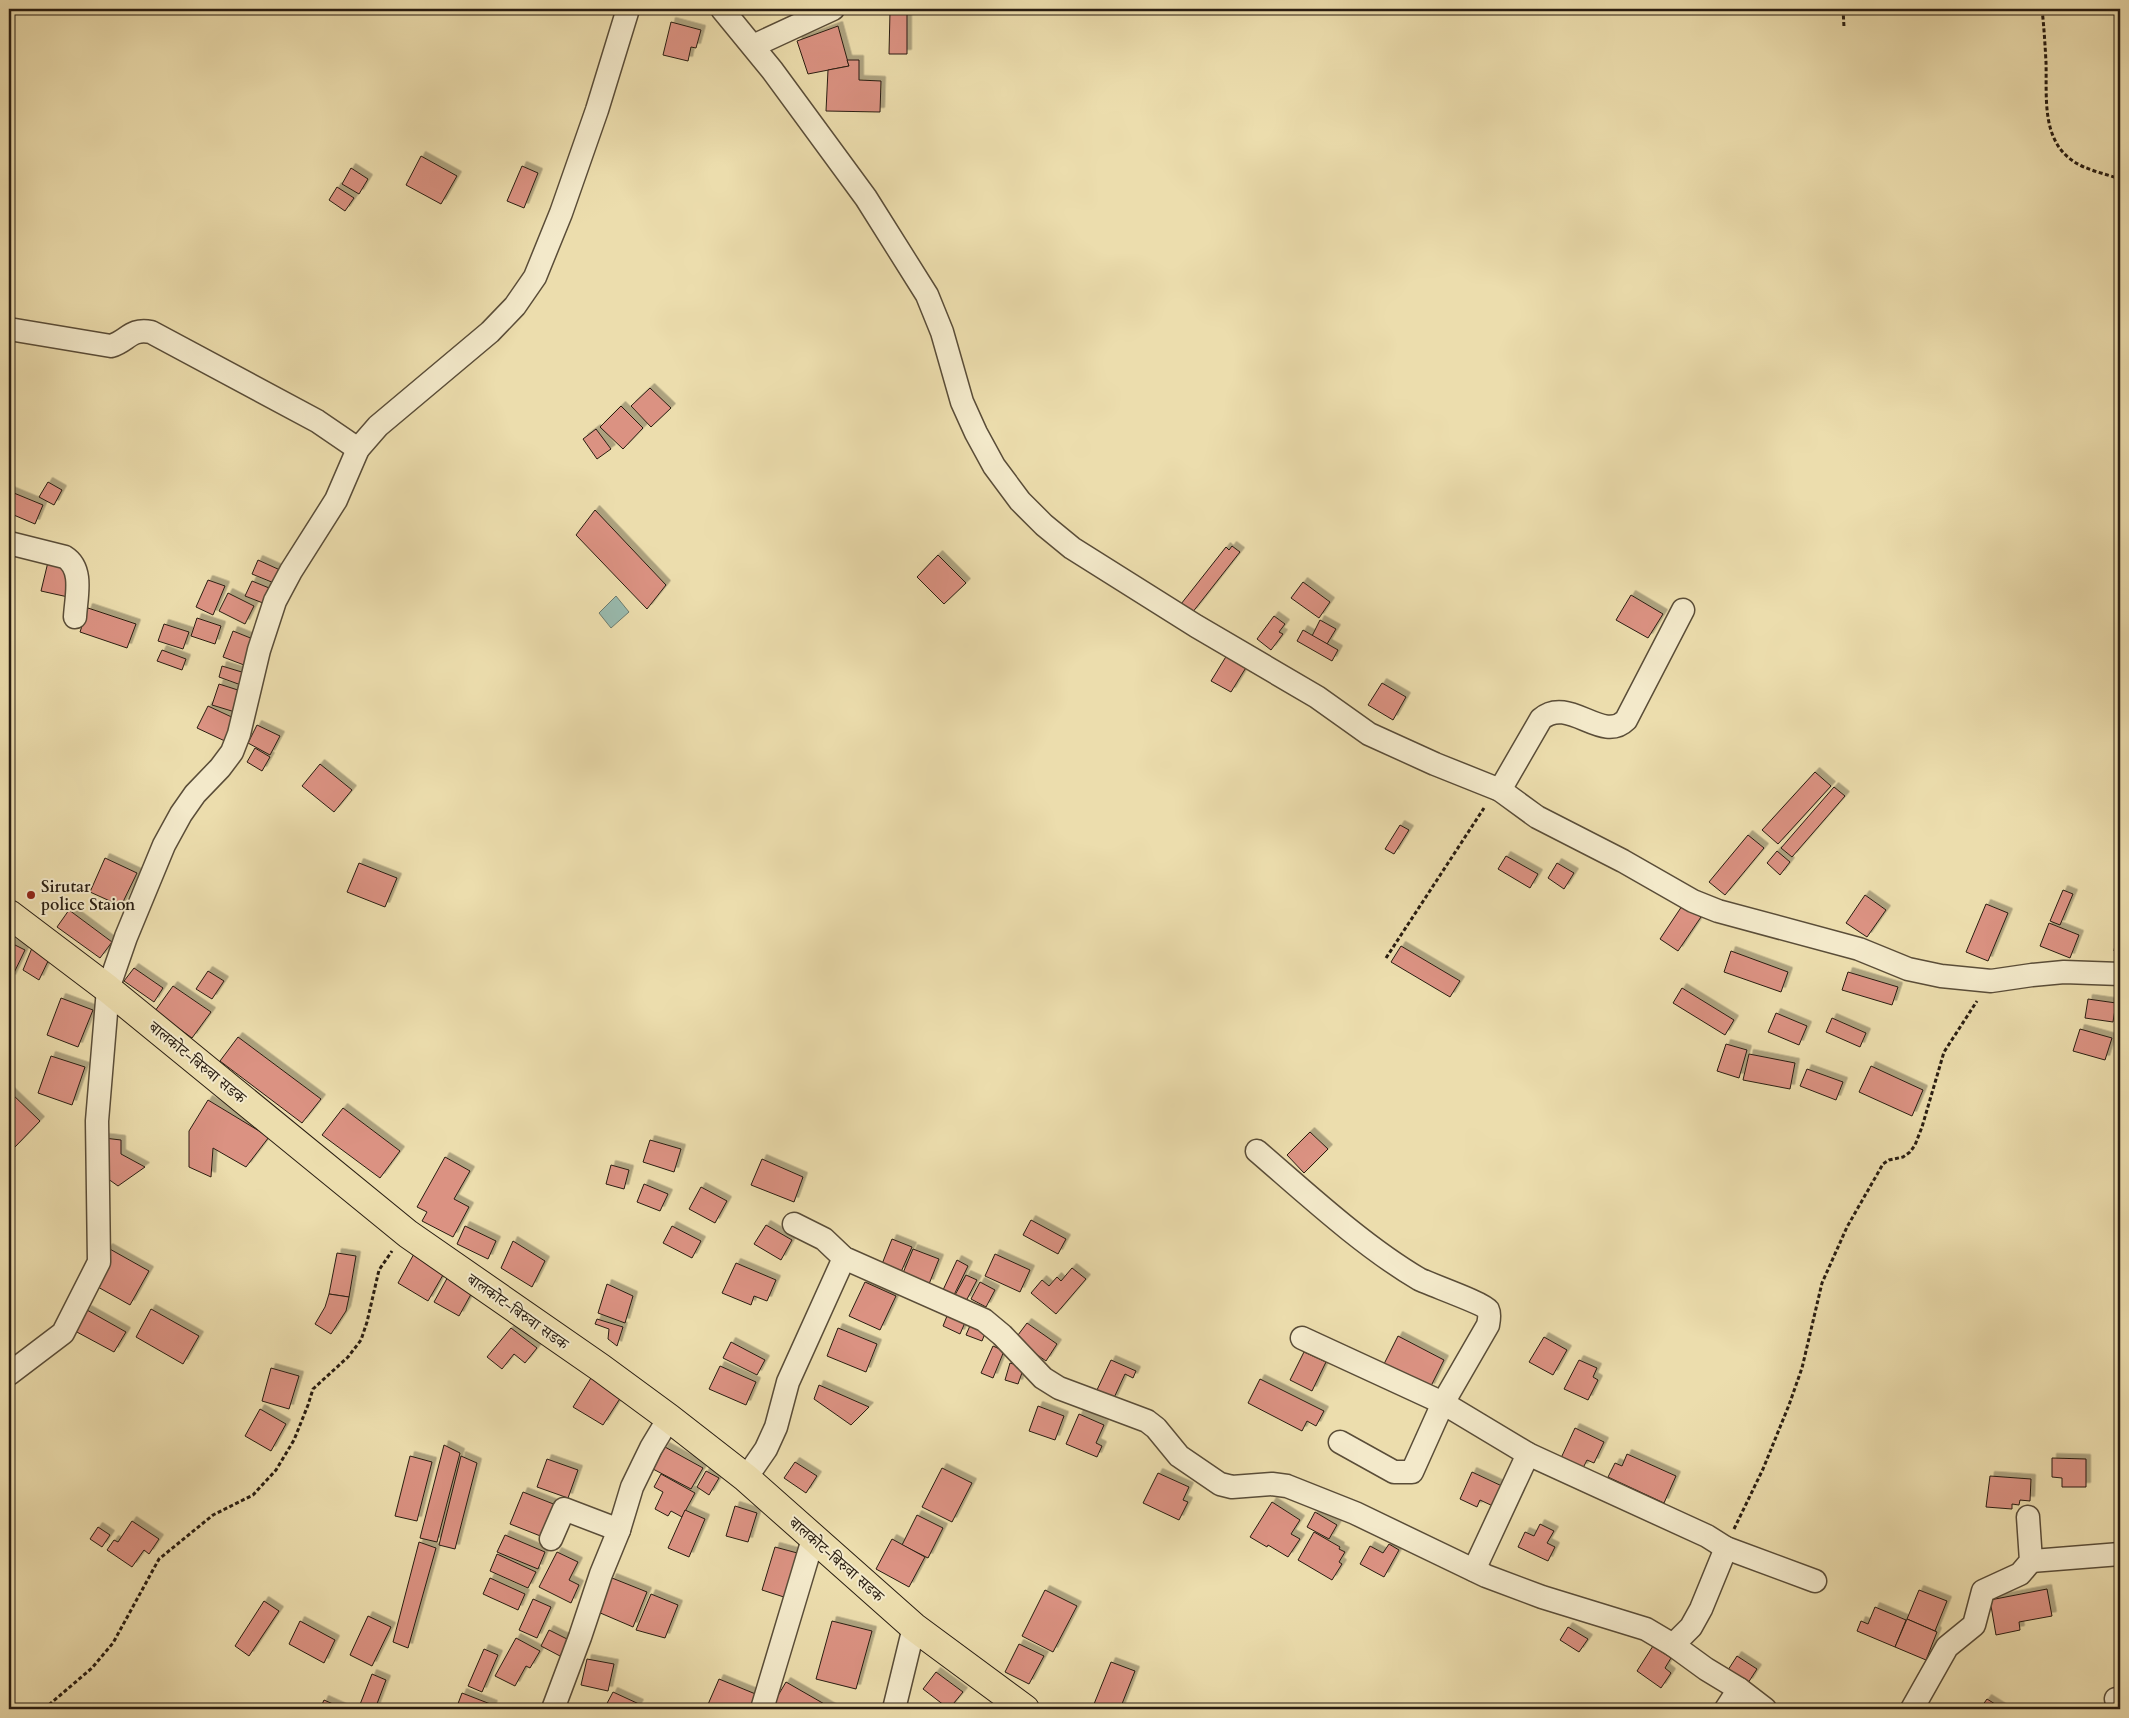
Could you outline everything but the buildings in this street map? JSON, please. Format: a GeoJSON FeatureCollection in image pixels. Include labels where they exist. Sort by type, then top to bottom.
{"type":"FeatureCollection","features":[{"type":"Feature","properties":{"kind":"main road","name":"बालकोट-बिरुवा सडक"},"geometry":{"type":"LineString","coordinates":[[9,914],[108,989],[408,1234],[669,1418],[746,1478],[914,1627],[1025,1709]]}},
{"type":"Feature","properties":{"kind":"street"},"geometry":{"type":"LineString","coordinates":[[9,1374],[63,1333],[99,1262],[97,1121],[108,989],[126,937],[164,845],[181,814],[195,794],[220,768],[232,752],[239,734],[259,650],[275,601],[291,571],[336,500],[358,449],[378,426],[490,332],[515,306],[535,276],[561,213],[594,119],[628,9]]}},
{"type":"Feature","properties":{"kind":"street"},"geometry":{"type":"LineString","coordinates":[[722,9],[753,46],[866,198],[927,294],[942,332],[962,402],[994,466],[1020,501],[1044,525],[1072,548],[1196,626],[1316,697],[1369,734],[1435,764],[1497,788],[1537,817],[1623,861],[1693,901],[1718,911],[1859,949],[1908,969],[1980,982],[2064,972],[2120,974]]}},
{"type":"Feature","properties":{"kind":"street"},"geometry":{"type":"LineString","coordinates":[[753,46],[833,9]]}},
{"type":"Feature","properties":{"kind":"street"},"geometry":{"type":"LineString","coordinates":[[9,329],[111,346],[119,344],[133,332],[151,332],[317,421],[358,449]]}},
{"type":"Feature","properties":{"kind":"street"},"geometry":{"type":"LineString","coordinates":[[9,542],[71,560],[76,567],[78,580],[75,616]]}},
{"type":"Feature","properties":{"kind":"street"},"geometry":{"type":"LineString","coordinates":[[1497,788],[1541,719],[1547,713],[1566,712],[1607,727],[1615,727],[1622,724],[1626,720],[1683,610]]}},
{"type":"Feature","properties":{"kind":"street"},"geometry":{"type":"LineString","coordinates":[[1258,1151],[1384,1256],[1420,1279],[1464,1299],[1480,1303],[1487,1309],[1489,1315],[1488,1325],[1443,1402],[1412,1472],[1394,1472],[1340,1442]]}},
{"type":"Feature","properties":{"kind":"street"},"geometry":{"type":"LineString","coordinates":[[794,1224],[824,1239],[844,1258],[984,1320],[1002,1335],[1043,1378],[1059,1388],[1147,1421],[1156,1428],[1179,1456],[1220,1484],[1232,1487],[1272,1484],[1287,1486],[1355,1513],[1474,1570],[1542,1597],[1646,1629],[1739,1689],[1765,1709]]}},
{"type":"Feature","properties":{"kind":"street"},"geometry":{"type":"LineString","coordinates":[[746,1478],[766,1449],[776,1427],[788,1382],[844,1258]]}},
{"type":"Feature","properties":{"kind":"street"},"geometry":{"type":"LineString","coordinates":[[1302,1338],[1443,1402],[1528,1454],[1707,1536],[1726,1548],[1815,1581]]}},
{"type":"Feature","properties":{"kind":"street"},"geometry":{"type":"LineString","coordinates":[[553,1709],[601,1574],[619,1530],[632,1487],[651,1448],[669,1418]]}},
{"type":"Feature","properties":{"kind":"street"},"geometry":{"type":"LineString","coordinates":[[1474,1570],[1528,1454]]}},
{"type":"Feature","properties":{"kind":"street"},"geometry":{"type":"LineString","coordinates":[[551,1539],[564,1508],[619,1530]]}},
{"type":"Feature","properties":{"kind":"street"},"geometry":{"type":"LineString","coordinates":[[1912,1709],[1947,1647],[1974,1625],[1983,1591],[2020,1574],[2031,1561],[2028,1517]]}},
{"type":"Feature","properties":{"kind":"street"},"geometry":{"type":"LineString","coordinates":[[762,1709],[813,1539]]}},
{"type":"Feature","properties":{"kind":"street"},"geometry":{"type":"LineString","coordinates":[[1673,1645],[1690,1627],[1701,1609],[1726,1548]]}},
{"type":"Feature","properties":{"kind":"street"},"geometry":{"type":"LineString","coordinates":[[2031,1561],[2120,1554]]}},
{"type":"Feature","properties":{"kind":"street"},"geometry":{"type":"LineString","coordinates":[[894,1709],[914,1627]]}},
{"type":"Feature","properties":{"kind":"street"},"geometry":{"type":"LineString","coordinates":[[1726,1709],[1739,1689]]}},
{"type":"Feature","properties":{"kind":"path"},"geometry":{"type":"LineString","coordinates":[[1843,9],[1844,27]]}},
{"type":"Feature","properties":{"kind":"path"},"geometry":{"type":"LineString","coordinates":[[2042,9],[2045,40],[2046,108],[2049,126],[2055,141],[2063,153],[2075,162],[2120,179]]}},
{"type":"Feature","properties":{"kind":"path"},"geometry":{"type":"LineString","coordinates":[[1386,958],[1497,788]]}},
{"type":"Feature","properties":{"kind":"path"},"geometry":{"type":"LineString","coordinates":[[1726,1548],[1741,1510],[1763,1469],[1790,1405],[1802,1368],[1822,1283],[1847,1227],[1882,1164],[1889,1160],[1903,1157],[1914,1146],[1922,1128],[1944,1052],[1972,1011],[1980,994],[1980,982]]}},
{"type":"Feature","properties":{"kind":"path"},"geometry":{"type":"LineString","coordinates":[[44,1709],[92,1668],[113,1643],[159,1559],[213,1515],[253,1495],[276,1470],[294,1440],[313,1389],[348,1357],[361,1340],[379,1270],[387,1256],[408,1234]]}},
{"type":"Feature","properties":{"kind":"water"},"geometry":{"type":"Polygon","coordinates":[[[616,596],[629,612],[611,628],[599,613],[616,596]]]}},
{"type":"Feature","properties":{"kind":"place","name":"Sirutar police Staion"},"geometry":{"type":"Point","coordinates":[31,895]}}]}
